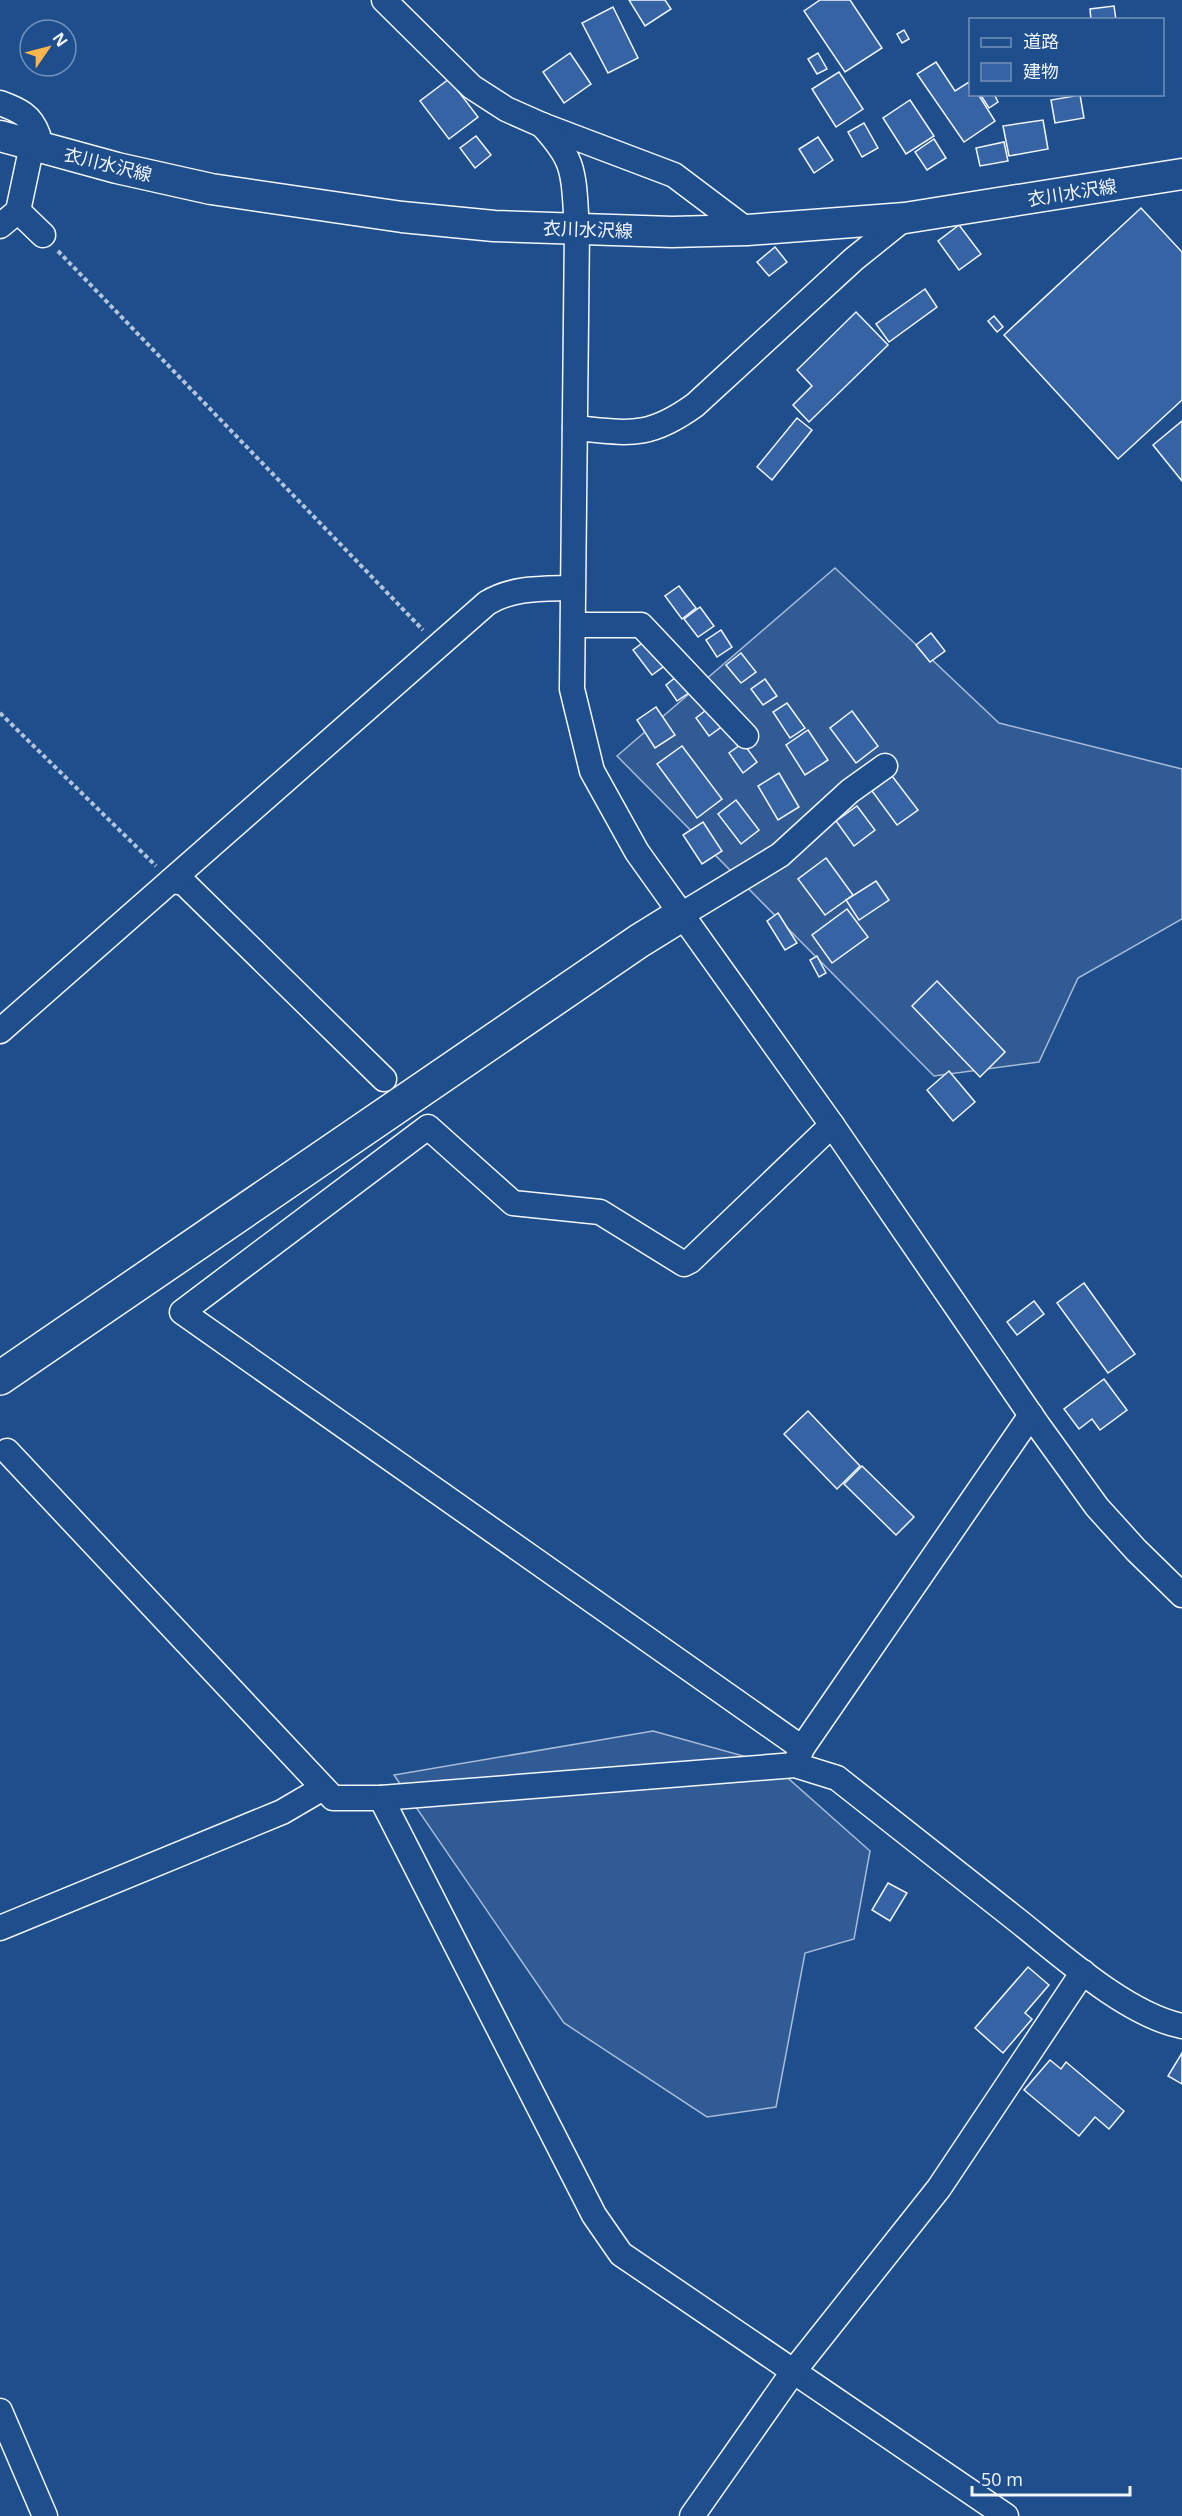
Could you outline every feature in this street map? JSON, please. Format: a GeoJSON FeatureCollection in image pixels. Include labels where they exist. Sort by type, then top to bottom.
{"type":"FeatureCollection","features":[{"type":"Feature","properties":{"kind":"highway"},"geometry":{"type":"LineString","coordinates":[[1,1376],[629,948],[681,915]]}},
{"type":"Feature","properties":{"kind":"main road","name":"衣川水沢線"},"geometry":{"type":"LineString","coordinates":[[0,136],[117,168],[211,189],[402,217],[494,226],[672,232],[747,230],[905,218],[1182,174]]}},
{"type":"Feature","properties":{"kind":"street"},"geometry":{"type":"LineString","coordinates":[[384,0],[472,87],[506,109],[674,175],[747,230]]}},
{"type":"Feature","properties":{"kind":"street"},"geometry":{"type":"LineString","coordinates":[[0,103],[24,112],[34,122],[38,135],[9,219],[43,235]]}},
{"type":"Feature","properties":{"kind":"street"},"geometry":{"type":"LineString","coordinates":[[542,125],[568,160],[573,175],[578,228],[572,689],[592,771],[637,852],[832,1125],[1031,1415],[1097,1507],[1136,1550],[1182,1595]]}},
{"type":"Feature","properties":{"kind":"street"},"geometry":{"type":"LineString","coordinates":[[575,428],[631,433],[647,431],[683,414],[854,259],[905,218]]}},
{"type":"Feature","properties":{"kind":"street"},"geometry":{"type":"LineString","coordinates":[[0,1031],[487,603],[500,595],[519,590],[573,588]]}},
{"type":"Feature","properties":{"kind":"street"},"geometry":{"type":"LineString","coordinates":[[573,625],[641,625],[746,736]]}},
{"type":"Feature","properties":{"kind":"street"},"geometry":{"type":"LineString","coordinates":[[681,915],[780,855],[850,791],[885,766]]}},
{"type":"Feature","properties":{"kind":"street"},"geometry":{"type":"LineString","coordinates":[[171,881],[184,884],[384,1079]]}},
{"type":"Feature","properties":{"kind":"street"},"geometry":{"type":"LineString","coordinates":[[832,1125],[690,1261],[684,1264],[600,1212],[513,1203],[428,1127],[182,1312],[799,1756],[837,1778],[1083,1972],[1130,2004],[1179,2020]]}},
{"type":"Feature","properties":{"kind":"street"},"geometry":{"type":"LineString","coordinates":[[799,1756],[1031,1415]]}},
{"type":"Feature","properties":{"kind":"street"},"geometry":{"type":"LineString","coordinates":[[7,1451],[333,1798],[381,1798],[799,1756]]}},
{"type":"Feature","properties":{"kind":"street"},"geometry":{"type":"LineString","coordinates":[[0,1928],[282,1812],[323,1788]]}},
{"type":"Feature","properties":{"kind":"street"},"geometry":{"type":"LineString","coordinates":[[381,1798],[594,2215],[621,2254],[1006,2516]]}},
{"type":"Feature","properties":{"kind":"street"},"geometry":{"type":"LineString","coordinates":[[692,2516],[793,2372],[939,2188],[1083,1972]]}},
{"type":"Feature","properties":{"kind":"street"},"geometry":{"type":"LineString","coordinates":[[0,2411],[45,2516]]}},
{"type":"Feature","properties":{"kind":"path"},"geometry":{"type":"LineString","coordinates":[[43,235],[438,645]]}},
{"type":"Feature","properties":{"kind":"path"},"geometry":{"type":"LineString","coordinates":[[0,713],[171,881]]}},
{"type":"Feature","properties":{"kind":"shaded area"},"geometry":{"type":"Polygon","coordinates":[[[835,568],[999,723],[1182,769],[1182,919],[1078,978],[1039,1062],[934,1076],[617,756],[835,568]]]}},
{"type":"Feature","properties":{"kind":"shaded area"},"geometry":{"type":"Polygon","coordinates":[[[653,1731],[772,1764],[870,1851],[854,1939],[805,1953],[776,2107],[707,2117],[564,2023],[394,1775],[653,1731]]]}},
{"type":"Feature","properties":{"kind":"building"},"geometry":{"type":"Polygon","coordinates":[[[629,0],[665,0],[671,9],[645,26],[629,0]]]}},
{"type":"Feature","properties":{"kind":"building"},"geometry":{"type":"Polygon","coordinates":[[[820,0],[850,0],[882,48],[845,72],[804,11],[820,0]]]}},
{"type":"Feature","properties":{"kind":"building"},"geometry":{"type":"Polygon","coordinates":[[[1114,6],[1116,18],[1091,18],[1090,9],[1114,6]]]}},
{"type":"Feature","properties":{"kind":"building"},"geometry":{"type":"Polygon","coordinates":[[[613,7],[638,58],[608,73],[582,23],[613,7]]]}},
{"type":"Feature","properties":{"kind":"building"},"geometry":{"type":"Polygon","coordinates":[[[904,30],[909,39],[902,43],[897,34],[904,30]]]}},
{"type":"Feature","properties":{"kind":"building"},"geometry":{"type":"Polygon","coordinates":[[[570,53],[591,84],[564,103],[543,72],[570,53]]]}},
{"type":"Feature","properties":{"kind":"building"},"geometry":{"type":"Polygon","coordinates":[[[818,53],[827,69],[817,74],[808,59],[818,53]]]}},
{"type":"Feature","properties":{"kind":"building"},"geometry":{"type":"Polygon","coordinates":[[[936,62],[955,91],[969,82],[969,96],[979,96],[995,121],[964,142],[917,74],[936,62]]]}},
{"type":"Feature","properties":{"kind":"building"},"geometry":{"type":"Polygon","coordinates":[[[839,72],[863,109],[836,127],[812,89],[839,72]]]}},
{"type":"Feature","properties":{"kind":"building"},"geometry":{"type":"Polygon","coordinates":[[[449,79],[478,117],[449,139],[420,101],[449,79]]]}},
{"type":"Feature","properties":{"kind":"building"},"geometry":{"type":"Polygon","coordinates":[[[981,96],[995,96],[998,102],[989,108],[981,96]]]}},
{"type":"Feature","properties":{"kind":"building"},"geometry":{"type":"Polygon","coordinates":[[[1080,96],[1084,118],[1055,123],[1051,100],[1080,96]]]}},
{"type":"Feature","properties":{"kind":"building"},"geometry":{"type":"Polygon","coordinates":[[[910,100],[934,136],[906,154],[883,118],[910,100]]]}},
{"type":"Feature","properties":{"kind":"building"},"geometry":{"type":"Polygon","coordinates":[[[1043,120],[1048,149],[1009,156],[1003,126],[1043,120]]]}},
{"type":"Feature","properties":{"kind":"building"},"geometry":{"type":"Polygon","coordinates":[[[864,123],[878,148],[862,157],[848,132],[864,123]]]}},
{"type":"Feature","properties":{"kind":"building"},"geometry":{"type":"Polygon","coordinates":[[[476,136],[491,155],[475,168],[460,148],[476,136]]]}},
{"type":"Feature","properties":{"kind":"building"},"geometry":{"type":"Polygon","coordinates":[[[818,137],[833,160],[814,173],[799,149],[818,137]]]}},
{"type":"Feature","properties":{"kind":"building"},"geometry":{"type":"Polygon","coordinates":[[[934,139],[946,158],[927,170],[915,152],[934,139]]]}},
{"type":"Feature","properties":{"kind":"building"},"geometry":{"type":"Polygon","coordinates":[[[1004,142],[1008,161],[980,166],[976,148],[1004,142]]]}},
{"type":"Feature","properties":{"kind":"building"},"geometry":{"type":"Polygon","coordinates":[[[1141,208],[1182,252],[1182,400],[1118,459],[1004,335],[1141,208]]]}},
{"type":"Feature","properties":{"kind":"building"},"geometry":{"type":"Polygon","coordinates":[[[959,225],[981,254],[959,270],[938,241],[959,225]]]}},
{"type":"Feature","properties":{"kind":"building"},"geometry":{"type":"Polygon","coordinates":[[[775,247],[787,262],[769,276],[757,262],[775,247]]]}},
{"type":"Feature","properties":{"kind":"building"},"geometry":{"type":"Polygon","coordinates":[[[925,289],[937,307],[889,342],[876,324],[925,289]]]}},
{"type":"Feature","properties":{"kind":"building"},"geometry":{"type":"Polygon","coordinates":[[[856,312],[888,345],[809,422],[793,405],[812,386],[797,370],[856,312]]]}},
{"type":"Feature","properties":{"kind":"building"},"geometry":{"type":"Polygon","coordinates":[[[994,316],[1003,327],[997,332],[988,321],[994,316]]]}},
{"type":"Feature","properties":{"kind":"building"},"geometry":{"type":"Polygon","coordinates":[[[797,418],[812,430],[772,480],[757,467],[797,418]]]}},
{"type":"Feature","properties":{"kind":"building"},"geometry":{"type":"Polygon","coordinates":[[[1182,421],[1182,481],[1153,445],[1182,421]]]}},
{"type":"Feature","properties":{"kind":"building"},"geometry":{"type":"Polygon","coordinates":[[[679,586],[696,608],[682,619],[665,596],[679,586]]]}},
{"type":"Feature","properties":{"kind":"building"},"geometry":{"type":"Polygon","coordinates":[[[700,607],[714,626],[698,637],[684,619],[700,607]]]}},
{"type":"Feature","properties":{"kind":"building"},"geometry":{"type":"Polygon","coordinates":[[[721,630],[732,647],[717,657],[706,640],[721,630]]]}},
{"type":"Feature","properties":{"kind":"building"},"geometry":{"type":"Polygon","coordinates":[[[931,633],[945,651],[930,662],[916,645],[931,633]]]}},
{"type":"Feature","properties":{"kind":"building"},"geometry":{"type":"Polygon","coordinates":[[[648,639],[667,664],[652,675],[633,650],[648,639]]]}},
{"type":"Feature","properties":{"kind":"building"},"geometry":{"type":"Polygon","coordinates":[[[741,653],[756,672],[741,683],[726,665],[741,653]]]}},
{"type":"Feature","properties":{"kind":"building"},"geometry":{"type":"Polygon","coordinates":[[[681,673],[693,690],[677,701],[666,685],[681,673]]]}},
{"type":"Feature","properties":{"kind":"building"},"geometry":{"type":"Polygon","coordinates":[[[765,679],[777,696],[763,705],[751,689],[765,679]]]}},
{"type":"Feature","properties":{"kind":"building"},"geometry":{"type":"Polygon","coordinates":[[[787,703],[805,728],[790,738],[773,712],[787,703]]]}},
{"type":"Feature","properties":{"kind":"building"},"geometry":{"type":"Polygon","coordinates":[[[656,707],[675,735],[655,748],[637,720],[656,707]]]}},
{"type":"Feature","properties":{"kind":"building"},"geometry":{"type":"Polygon","coordinates":[[[710,707],[724,725],[709,736],[696,718],[710,707]]]}},
{"type":"Feature","properties":{"kind":"building"},"geometry":{"type":"Polygon","coordinates":[[[852,711],[878,746],[856,763],[830,728],[852,711]]]}},
{"type":"Feature","properties":{"kind":"building"},"geometry":{"type":"Polygon","coordinates":[[[808,730],[828,760],[805,775],[786,745],[808,730]]]}},
{"type":"Feature","properties":{"kind":"building"},"geometry":{"type":"Polygon","coordinates":[[[743,743],[757,762],[743,773],[729,753],[743,743]]]}},
{"type":"Feature","properties":{"kind":"building"},"geometry":{"type":"Polygon","coordinates":[[[682,746],[722,799],[697,818],[657,764],[682,746]]]}},
{"type":"Feature","properties":{"kind":"building"},"geometry":{"type":"Polygon","coordinates":[[[779,773],[799,807],[778,820],[758,786],[779,773]]]}},
{"type":"Feature","properties":{"kind":"building"},"geometry":{"type":"Polygon","coordinates":[[[892,776],[918,810],[897,825],[872,791],[892,776]]]}},
{"type":"Feature","properties":{"kind":"building"},"geometry":{"type":"Polygon","coordinates":[[[736,800],[759,830],[741,844],[718,814],[736,800]]]}},
{"type":"Feature","properties":{"kind":"building"},"geometry":{"type":"Polygon","coordinates":[[[857,806],[875,830],[854,846],[836,821],[857,806]]]}},
{"type":"Feature","properties":{"kind":"building"},"geometry":{"type":"Polygon","coordinates":[[[703,822],[722,851],[702,864],[683,835],[703,822]]]}},
{"type":"Feature","properties":{"kind":"building"},"geometry":{"type":"Polygon","coordinates":[[[826,858],[853,895],[825,915],[798,879],[826,858]]]}},
{"type":"Feature","properties":{"kind":"building"},"geometry":{"type":"Polygon","coordinates":[[[876,881],[889,900],[859,920],[846,900],[876,881]]]}},
{"type":"Feature","properties":{"kind":"building"},"geometry":{"type":"Polygon","coordinates":[[[847,909],[868,937],[832,963],[812,935],[847,909]]]}},
{"type":"Feature","properties":{"kind":"building"},"geometry":{"type":"Polygon","coordinates":[[[778,913],[797,943],[785,950],[767,921],[778,913]]]}},
{"type":"Feature","properties":{"kind":"building"},"geometry":{"type":"Polygon","coordinates":[[[817,956],[826,973],[819,977],[810,960],[817,956]]]}},
{"type":"Feature","properties":{"kind":"building"},"geometry":{"type":"Polygon","coordinates":[[[937,981],[1005,1052],[980,1077],[912,1006],[937,981]]]}},
{"type":"Feature","properties":{"kind":"building"},"geometry":{"type":"Polygon","coordinates":[[[949,1071],[975,1102],[953,1121],[927,1090],[949,1071]]]}},
{"type":"Feature","properties":{"kind":"building"},"geometry":{"type":"Polygon","coordinates":[[[1084,1283],[1135,1354],[1108,1373],[1057,1303],[1084,1283]]]}},
{"type":"Feature","properties":{"kind":"building"},"geometry":{"type":"Polygon","coordinates":[[[1034,1301],[1044,1314],[1017,1335],[1007,1322],[1034,1301]]]}},
{"type":"Feature","properties":{"kind":"building"},"geometry":{"type":"Polygon","coordinates":[[[1104,1379],[1127,1410],[1100,1430],[1092,1419],[1079,1429],[1064,1409],[1104,1379]]]}},
{"type":"Feature","properties":{"kind":"building"},"geometry":{"type":"Polygon","coordinates":[[[808,1411],[860,1466],[837,1489],[784,1434],[808,1411]]]}},
{"type":"Feature","properties":{"kind":"building"},"geometry":{"type":"Polygon","coordinates":[[[862,1466],[914,1517],[896,1535],[844,1484],[862,1466]]]}},
{"type":"Feature","properties":{"kind":"building"},"geometry":{"type":"Polygon","coordinates":[[[888,1883],[907,1893],[890,1921],[872,1910],[888,1883]]]}},
{"type":"Feature","properties":{"kind":"building"},"geometry":{"type":"Polygon","coordinates":[[[1028,1967],[1049,1985],[1025,2013],[1032,2019],[1003,2053],[975,2028],[1028,1967]]]}},
{"type":"Feature","properties":{"kind":"building"},"geometry":{"type":"Polygon","coordinates":[[[1182,2053],[1182,2084],[1168,2076],[1182,2053]]]}},
{"type":"Feature","properties":{"kind":"building"},"geometry":{"type":"Polygon","coordinates":[[[1050,2060],[1061,2069],[1066,2062],[1124,2111],[1109,2129],[1095,2117],[1079,2136],[1024,2090],[1050,2060]]]}}]}
